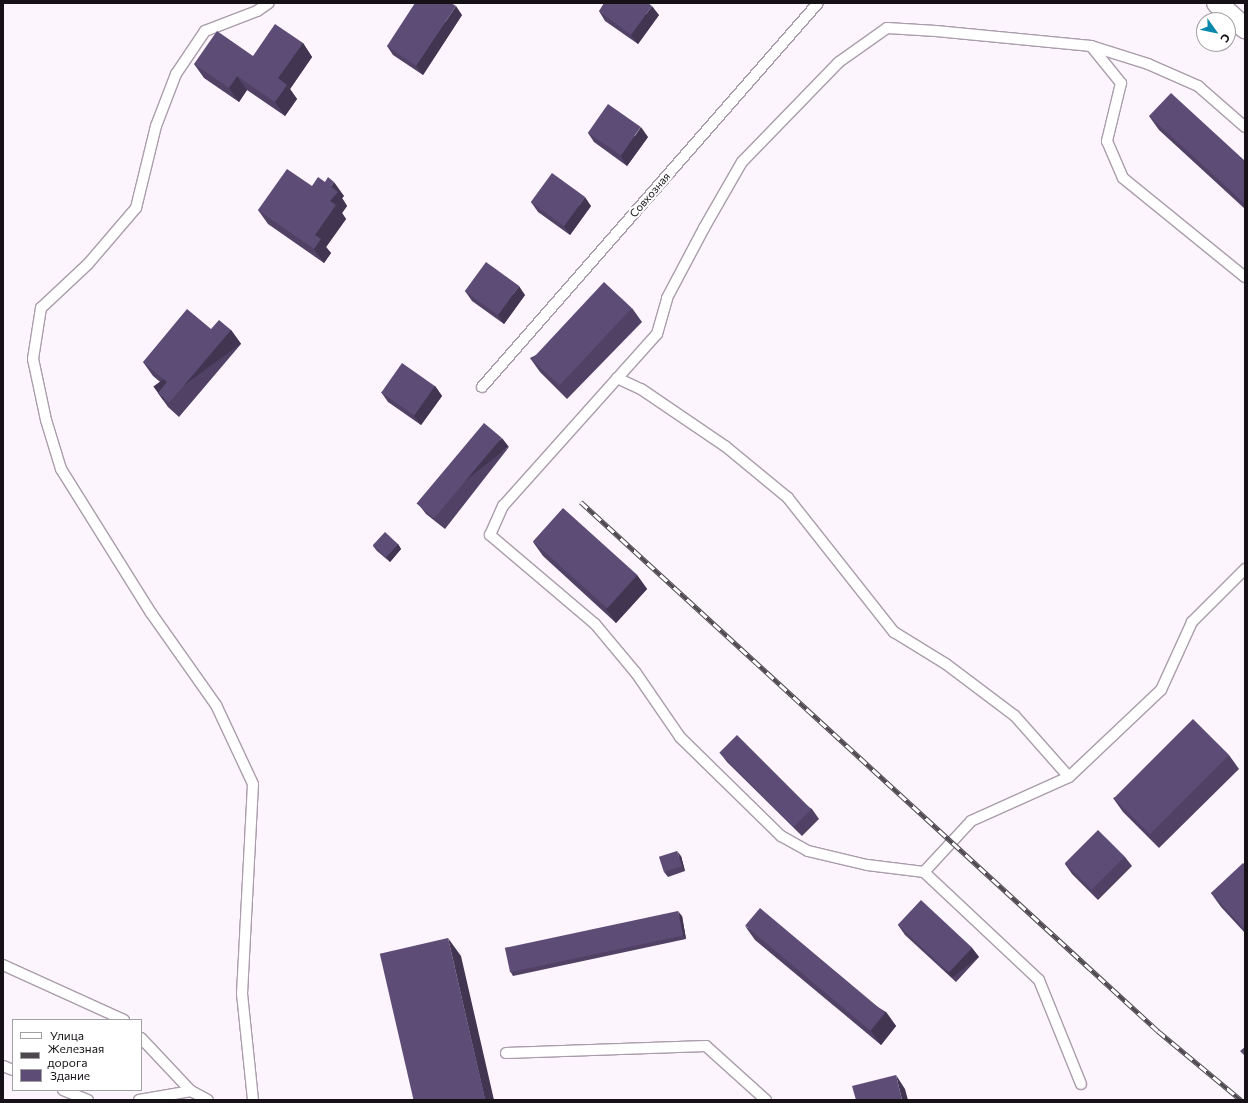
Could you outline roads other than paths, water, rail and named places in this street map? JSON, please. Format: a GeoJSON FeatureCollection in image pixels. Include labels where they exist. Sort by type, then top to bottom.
{"type":"FeatureCollection","features":[{"type":"Feature","properties":{"kind":"street"},"geometry":{"type":"LineString","coordinates":[[1217,3],[1245,28]]}},
{"type":"Feature","properties":{"kind":"lane"},"geometry":{"type":"LineString","coordinates":[[253,1100],[242,994],[253,784],[216,706],[151,613],[61,469],[46,420],[33,359],[41,308],[88,264],[136,208],[156,126],[176,74],[206,31],[257,11],[269,3]]}},
{"type":"Feature","properties":{"kind":"lane","name":"Совхозная"},"geometry":{"type":"LineString","coordinates":[[482,386],[818,3]]}},
{"type":"Feature","properties":{"kind":"lane"},"geometry":{"type":"LineString","coordinates":[[1081,1084],[1039,980],[924,872],[867,865],[808,851],[781,836],[680,738],[636,673],[596,624],[490,535],[503,506],[657,334],[667,298],[704,228],[742,162],[839,62],[887,28],[936,30],[1091,46],[1148,64],[1198,86],[1245,127]]}},
{"type":"Feature","properties":{"kind":"lane"},"geometry":{"type":"LineString","coordinates":[[1091,46],[1121,83],[1107,141],[1123,178],[1245,277]]}},
{"type":"Feature","properties":{"kind":"lane"},"geometry":{"type":"LineString","coordinates":[[617,378],[640,389],[725,446],[788,498],[894,632],[946,664],[1015,716],[1069,777]]}},
{"type":"Feature","properties":{"kind":"lane"},"geometry":{"type":"LineString","coordinates":[[924,872],[971,821],[1069,777],[1162,690],[1192,622],[1245,569]]}},
{"type":"Feature","properties":{"kind":"lane"},"geometry":{"type":"LineString","coordinates":[[3,965],[122,1019]]}},
{"type":"Feature","properties":{"kind":"lane"},"geometry":{"type":"LineString","coordinates":[[142,1039],[191,1091],[208,1100]]}},
{"type":"Feature","properties":{"kind":"lane"},"geometry":{"type":"LineString","coordinates":[[506,1053],[706,1046],[766,1100]]}},
{"type":"Feature","properties":{"kind":"lane"},"geometry":{"type":"LineString","coordinates":[[66,1091],[88,1100]]}},
{"type":"Feature","properties":{"kind":"lane"},"geometry":{"type":"LineString","coordinates":[[139,1100],[191,1091]]}},
{"type":"Feature","properties":{"kind":"railway"},"geometry":{"type":"LineString","coordinates":[[581,502],[1158,1031],[1241,1100]]}}]}
